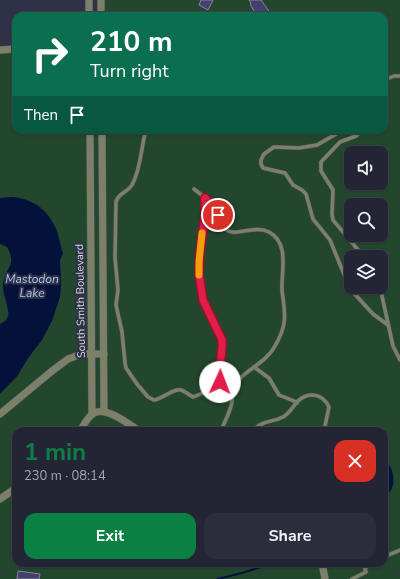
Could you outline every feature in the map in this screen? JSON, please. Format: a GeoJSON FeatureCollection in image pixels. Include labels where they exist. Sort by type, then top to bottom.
{"type":"FeatureCollection","features":[{"type":"Feature","properties":{"kind":"street"},"geometry":{"type":"LineString","coordinates":[[89,0],[89,12]]}},
{"type":"Feature","properties":{"kind":"street"},"geometry":{"type":"LineString","coordinates":[[101,0],[101,12]]}},
{"type":"Feature","properties":{"kind":"street"},"geometry":{"type":"LineString","coordinates":[[0,50],[12,49]]}},
{"type":"Feature","properties":{"kind":"street","name":"South Smith Boulevard"},"geometry":{"type":"LineString","coordinates":[[90,134],[92,414]]}},
{"type":"Feature","properties":{"kind":"street","name":"South Smith Boulevard"},"geometry":{"type":"LineString","coordinates":[[102,134],[104,411]]}},
{"type":"Feature","properties":{"kind":"street"},"geometry":{"type":"LineString","coordinates":[[90,187],[102,187]]}},
{"type":"Feature","properties":{"kind":"street"},"geometry":{"type":"LineString","coordinates":[[0,414],[68,359],[81,354],[104,354]]}},
{"type":"Feature","properties":{"kind":"street"},"geometry":{"type":"LineString","coordinates":[[83,427],[92,414],[104,411],[132,427]]}},
{"type":"Feature","properties":{"kind":"street"},"geometry":{"type":"LineString","coordinates":[[0,499],[12,491]]}},
{"type":"Feature","properties":{"kind":"street"},"geometry":{"type":"LineString","coordinates":[[323,567],[325,579]]}},
{"type":"Feature","properties":{"kind":"lane"},"geometry":{"type":"LineString","coordinates":[[388,78],[400,76]]}},
{"type":"Feature","properties":{"kind":"lane"},"geometry":{"type":"LineString","coordinates":[[145,134],[133,184],[119,196],[116,202],[115,258],[118,290],[116,305],[122,332],[126,368],[148,397],[154,400],[180,390],[192,397],[196,396],[210,390],[220,382]]}},
{"type":"Feature","properties":{"kind":"lane"},"geometry":{"type":"LineString","coordinates":[[336,134],[317,145],[300,148],[274,147],[264,154],[261,164],[263,168],[285,174],[293,185],[306,194],[312,218],[330,240],[350,289],[373,314],[388,325]]}},
{"type":"Feature","properties":{"kind":"lane"},"geometry":{"type":"LineString","coordinates":[[358,134],[340,142],[323,159],[320,165],[321,171],[333,190],[333,220],[358,250]]}},
{"type":"Feature","properties":{"kind":"lane"},"geometry":{"type":"LineString","coordinates":[[194,189],[205,198],[216,211],[221,225],[225,229],[233,232],[254,229],[268,231],[277,240],[282,250],[282,287],[285,316],[283,329],[274,349],[239,379],[231,391]]}},
{"type":"Feature","properties":{"kind":"lane"},"geometry":{"type":"LineString","coordinates":[[205,198],[205,215],[200,251],[199,274],[203,300],[222,340],[220,382]]}},
{"type":"Feature","properties":{"kind":"lane"},"geometry":{"type":"LineString","coordinates":[[381,294],[393,346],[400,360]]}},
{"type":"Feature","properties":{"kind":"lane"},"geometry":{"type":"LineString","coordinates":[[254,367],[269,378],[279,395],[296,403]]}},
{"type":"Feature","properties":{"kind":"lane"},"geometry":{"type":"LineString","coordinates":[[220,382],[228,385],[231,391],[232,404],[223,427]]}},
{"type":"Feature","properties":{"kind":"lane"},"geometry":{"type":"LineString","coordinates":[[257,427],[264,422],[283,417],[300,399],[317,395],[325,400],[329,407],[325,427]]}},
{"type":"Feature","properties":{"kind":"lane"},"geometry":{"type":"LineString","coordinates":[[388,555],[400,550]]}},
{"type":"Feature","properties":{"kind":"lane"},"geometry":{"type":"LineString","coordinates":[[352,579],[366,572],[365,568]]}},
{"type":"Feature","properties":{"kind":"green space"},"geometry":{"type":"Polygon","coordinates":[[[103,0],[400,0],[400,579],[0,579],[0,394],[18,375],[52,321],[60,297],[60,260],[63,253],[59,237],[44,210],[39,205],[14,197],[0,198],[0,53],[12,52],[12,134],[388,134],[388,12],[103,12],[103,0]]]}},
{"type":"Feature","properties":{"kind":"green space"},"geometry":{"type":"Polygon","coordinates":[[[0,244],[7,247],[11,254],[11,265],[7,270],[3,294],[9,313],[6,321],[0,324],[0,244]]]}},
{"type":"Feature","properties":{"kind":"water","name":"Mastodon Lake"},"geometry":{"type":"Polygon","coordinates":[[[14,197],[35,204],[45,212],[54,224],[63,253],[60,260],[61,285],[60,297],[52,321],[42,340],[28,358],[18,375],[0,394],[0,324],[8,317],[3,285],[4,279],[10,267],[11,259],[7,247],[0,244],[0,198],[14,197]]]}},
{"type":"Feature","properties":{"kind":"water"},"geometry":{"type":"Polygon","coordinates":[[[388,464],[393,478],[392,488],[389,493],[388,464]]]}},
{"type":"Feature","properties":{"kind":"building"},"geometry":{"type":"Polygon","coordinates":[[[201,0],[213,0],[208,10],[199,5],[201,0]]]}},
{"type":"Feature","properties":{"kind":"building"},"geometry":{"type":"Polygon","coordinates":[[[249,0],[261,0],[270,12],[255,12],[250,4],[251,3],[249,0]]]}},
{"type":"Feature","properties":{"kind":"building"},"geometry":{"type":"Polygon","coordinates":[[[18,571],[40,574],[39,579],[17,579],[18,571]]]}},
{"type":"Feature","properties":{"kind":"waterway"},"geometry":{"type":"LineString","coordinates":[[217,579],[261,567]]}},
{"type":"Feature","properties":{"kind":"slow traffic"},"geometry":{"type":"LineString","coordinates":[[199,275],[202,233]]}},
{"type":"Feature","properties":{"kind":"route"},"geometry":{"type":"LineString","coordinates":[[218,215],[205,198],[205,215],[200,251],[199,274],[204,304],[222,340],[220,382]]}}]}
